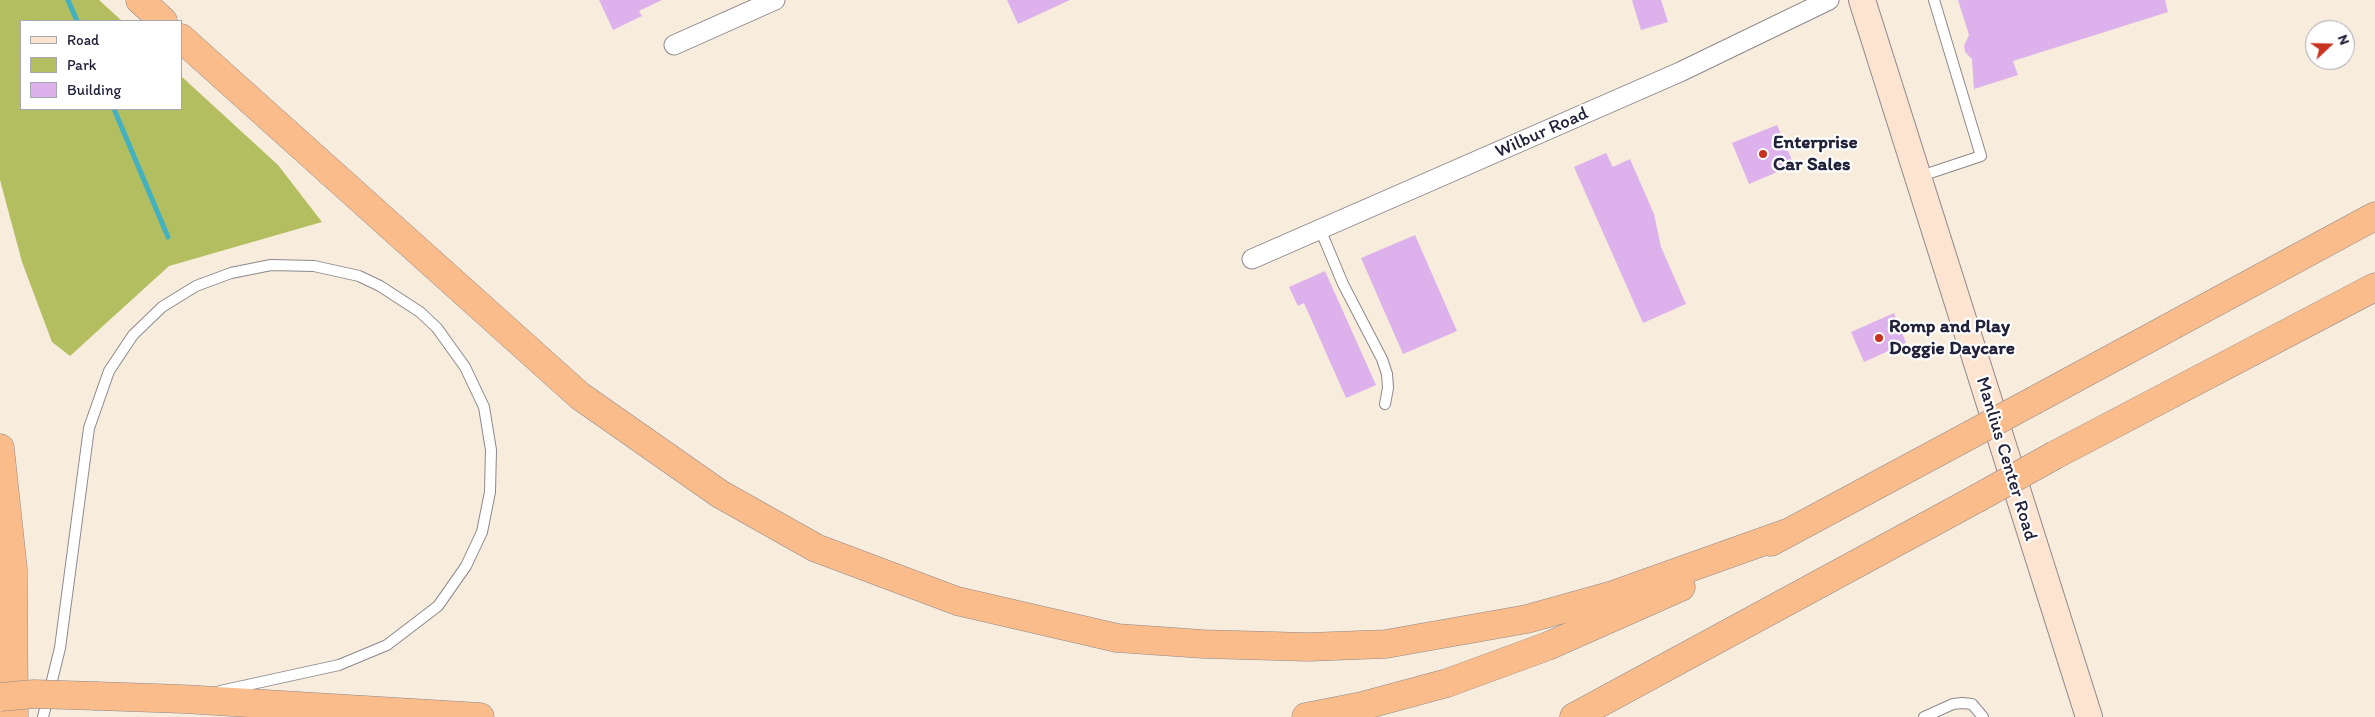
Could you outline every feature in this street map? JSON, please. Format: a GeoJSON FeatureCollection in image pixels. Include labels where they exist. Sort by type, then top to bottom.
{"type":"FeatureCollection","features":[{"type":"Feature","properties":{"kind":"highway"},"geometry":{"type":"LineString","coordinates":[[140,0],[162,20]]}},
{"type":"Feature","properties":{"kind":"highway"},"geometry":{"type":"LineString","coordinates":[[182,39],[580,396],[720,494],[816,548],[957,601],[1117,638],[1203,644],[1308,647],[1386,644],[1527,619],[1613,595],[1787,534]]}},
{"type":"Feature","properties":{"kind":"highway"},"geometry":{"type":"LineString","coordinates":[[1306,717],[1362,706],[1447,683],[1548,646],[1684,586],[1787,534],[2375,216]]}},
{"type":"Feature","properties":{"kind":"highway"},"geometry":{"type":"LineString","coordinates":[[1574,717],[2055,455],[2375,287]]}},
{"type":"Feature","properties":{"kind":"highway"},"geometry":{"type":"LineString","coordinates":[[0,448],[13,569],[14,717]]}},
{"type":"Feature","properties":{"kind":"highway"},"geometry":{"type":"LineString","coordinates":[[0,697],[34,694],[183,699],[480,717]]}},
{"type":"Feature","properties":{"kind":"main road","name":"Manlius Center Road"},"geometry":{"type":"LineString","coordinates":[[1862,0],[2089,717]]}},
{"type":"Feature","properties":{"kind":"street"},"geometry":{"type":"LineString","coordinates":[[674,45],[775,0]]}},
{"type":"Feature","properties":{"kind":"street","name":"Wilbur Road"},"geometry":{"type":"LineString","coordinates":[[1252,259],[1680,72],[1828,0]]}},
{"type":"Feature","properties":{"kind":"lane"},"geometry":{"type":"LineString","coordinates":[[1917,177],[1981,156],[1934,0]]}},
{"type":"Feature","properties":{"kind":"lane"},"geometry":{"type":"LineString","coordinates":[[1320,230],[1343,284],[1382,359],[1387,374],[1388,388],[1385,404]]}},
{"type":"Feature","properties":{"kind":"lane"},"geometry":{"type":"LineString","coordinates":[[42,717],[60,648],[89,428],[109,371],[133,335],[162,307],[196,286],[231,273],[271,265],[314,266],[359,276],[380,286],[420,312],[437,328],[465,367],[484,407],[491,450],[490,492],[482,532],[466,566],[438,606],[387,644],[339,664],[183,699]]}},
{"type":"Feature","properties":{"kind":"lane"},"geometry":{"type":"LineString","coordinates":[[1924,717],[1952,704],[1962,703],[1972,704],[1983,717]]}},
{"type":"Feature","properties":{"kind":"green space"},"geometry":{"type":"Polygon","coordinates":[[[0,0],[99,0],[121,20],[20,20],[20,110],[182,110],[182,77],[278,165],[322,222],[169,266],[70,356],[52,342],[22,262],[0,180],[0,0]]]}},
{"type":"Feature","properties":{"kind":"building"},"geometry":{"type":"Polygon","coordinates":[[[599,0],[662,0],[639,11],[642,16],[613,30],[599,0]]]}},
{"type":"Feature","properties":{"kind":"building"},"geometry":{"type":"Polygon","coordinates":[[[1007,0],[1070,0],[1018,24],[1007,0]]]}},
{"type":"Feature","properties":{"kind":"building"},"geometry":{"type":"Polygon","coordinates":[[[1632,0],[1661,0],[1668,22],[1641,30],[1632,0]]]}},
{"type":"Feature","properties":{"kind":"building"},"geometry":{"type":"Polygon","coordinates":[[[1958,0],[2165,0],[2168,12],[2013,61],[2018,75],[1974,89],[1972,59],[1965,52],[1964,46],[1969,35],[1958,0]]]}},
{"type":"Feature","properties":{"kind":"building","name":"Enterprise Car Sales"},"geometry":{"type":"Polygon","coordinates":[[[1777,125],[1794,165],[1749,184],[1732,143],[1777,125]]]}},
{"type":"Feature","properties":{"kind":"building"},"geometry":{"type":"Polygon","coordinates":[[[1606,153],[1613,167],[1630,159],[1654,214],[1661,247],[1686,304],[1643,323],[1574,167],[1606,153]]]}},
{"type":"Feature","properties":{"kind":"building"},"geometry":{"type":"Polygon","coordinates":[[[1415,235],[1457,331],[1403,354],[1361,258],[1415,235]]]}},
{"type":"Feature","properties":{"kind":"building"},"geometry":{"type":"Polygon","coordinates":[[[1325,271],[1376,385],[1346,398],[1304,303],[1298,306],[1289,287],[1325,271]]]}},
{"type":"Feature","properties":{"kind":"building","name":"Romp and Play Doggie Daycare"},"geometry":{"type":"Polygon","coordinates":[[[1894,313],[1906,343],[1864,362],[1851,332],[1894,313]]]}},
{"type":"Feature","properties":{"kind":"waterway"},"geometry":{"type":"LineString","coordinates":[[68,0],[77,20]]}},
{"type":"Feature","properties":{"kind":"waterway"},"geometry":{"type":"LineString","coordinates":[[114,110],[168,237]]}},
{"type":"Feature","properties":{"kind":"place","name":"Enterprise Car Sales"},"geometry":{"type":"Point","coordinates":[1763,154]}},
{"type":"Feature","properties":{"kind":"place","name":"Romp and Play Doggie Daycare"},"geometry":{"type":"Point","coordinates":[1879,338]}}]}
